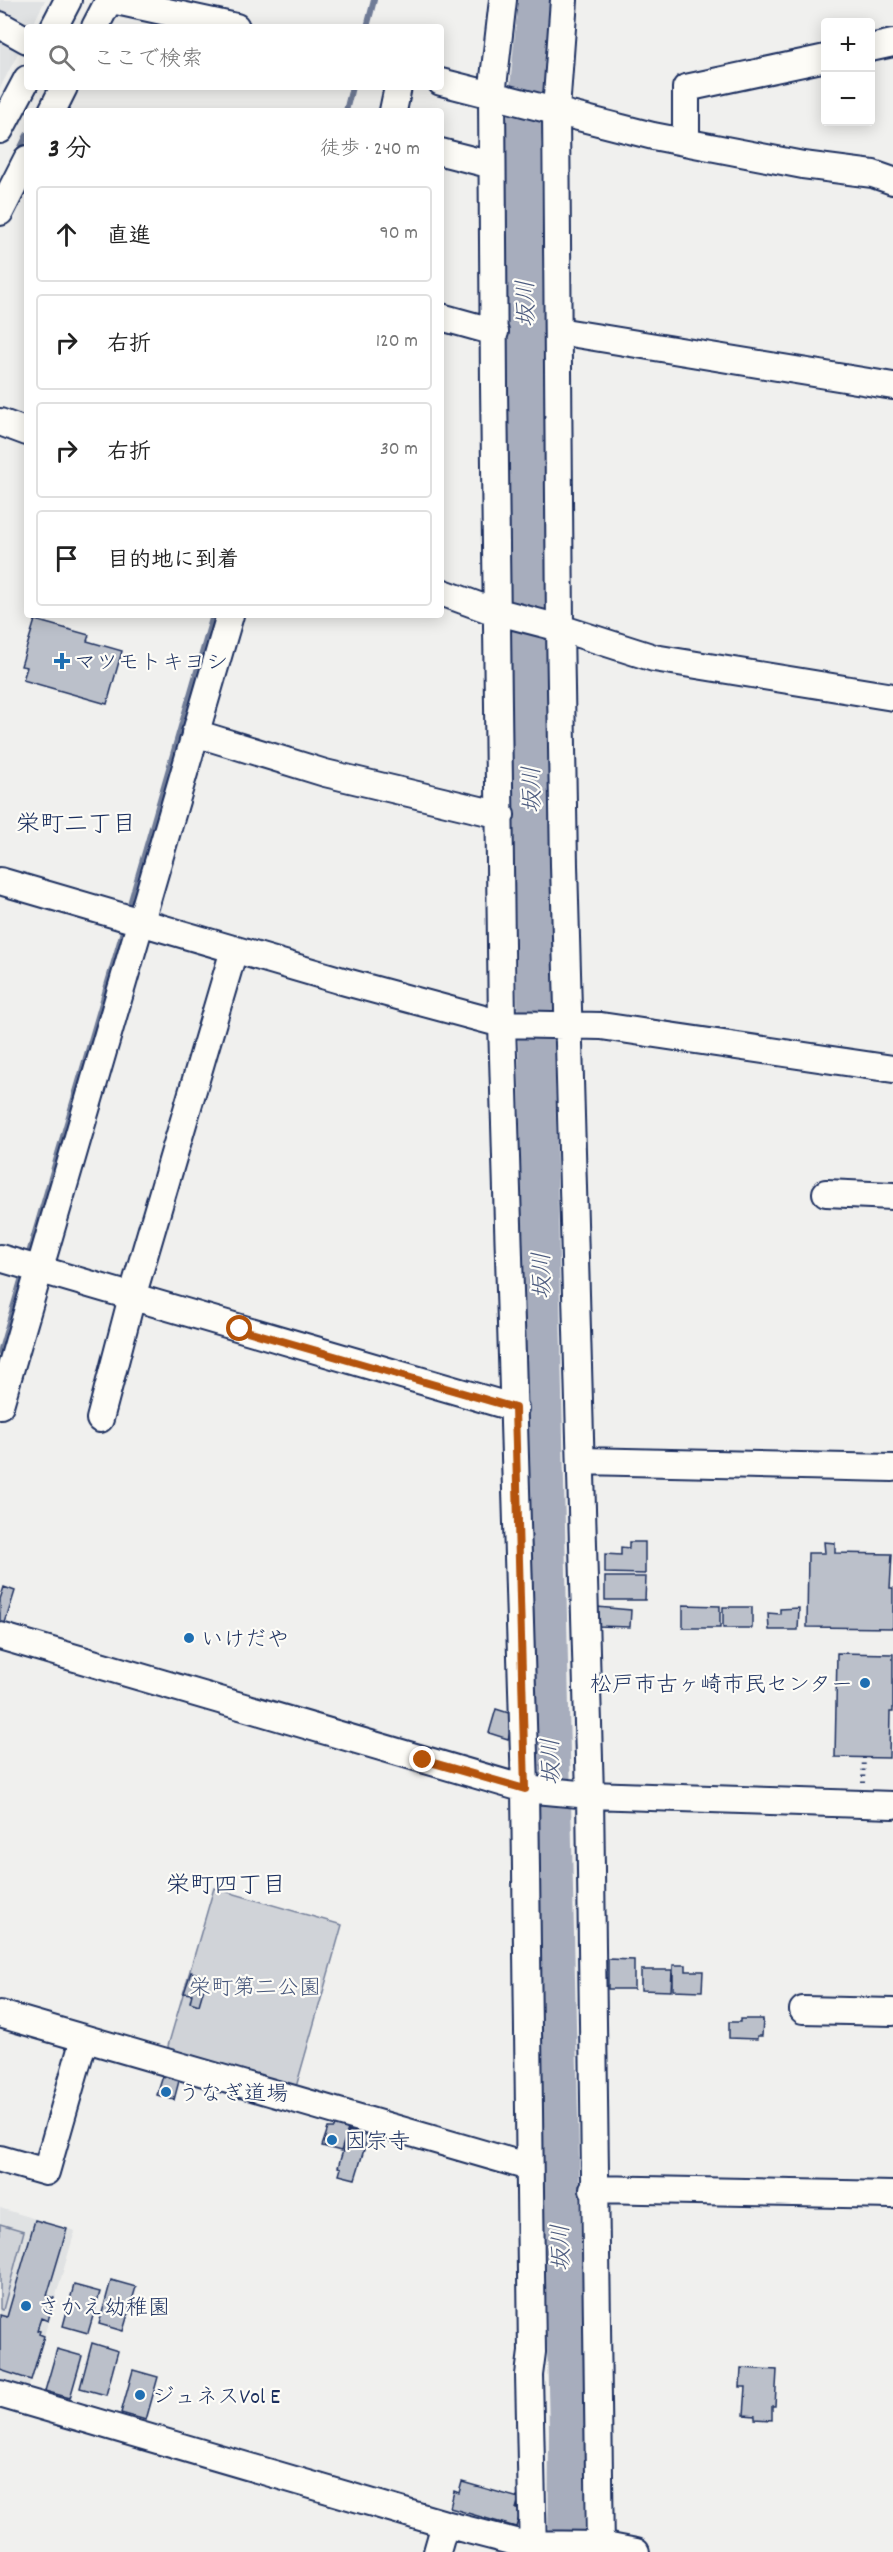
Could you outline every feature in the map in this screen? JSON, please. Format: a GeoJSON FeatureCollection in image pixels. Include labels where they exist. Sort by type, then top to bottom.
{"type":"FeatureCollection","features":[{"type":"Feature","properties":{"kind":"street"},"geometry":{"type":"LineString","coordinates":[[56,24],[68,0]]}},
{"type":"Feature","properties":{"kind":"street"},"geometry":{"type":"LineString","coordinates":[[97,24],[110,0],[222,24]]}},
{"type":"Feature","properties":{"kind":"street"},"geometry":{"type":"LineString","coordinates":[[503,0],[492,165],[502,612],[502,1024],[528,1789],[532,2352],[529,2375],[533,2548]]}},
{"type":"Feature","properties":{"kind":"street"},"geometry":{"type":"LineString","coordinates":[[564,0],[552,109],[558,331],[556,627],[582,1461],[585,1795],[600,2549]]}},
{"type":"Feature","properties":{"kind":"street"},"geometry":{"type":"LineString","coordinates":[[0,25],[24,38]]}},
{"type":"Feature","properties":{"kind":"street"},"geometry":{"type":"LineString","coordinates":[[875,47],[893,43]]}},
{"type":"Feature","properties":{"kind":"street"},"geometry":{"type":"LineString","coordinates":[[686,141],[686,88],[821,59]]}},
{"type":"Feature","properties":{"kind":"street"},"geometry":{"type":"LineString","coordinates":[[444,83],[653,136],[803,165],[873,174],[893,181]]}},
{"type":"Feature","properties":{"kind":"street"},"geometry":{"type":"LineString","coordinates":[[0,130],[24,85]]}},
{"type":"Feature","properties":{"kind":"street"},"geometry":{"type":"LineString","coordinates":[[54,108],[62,90]]}},
{"type":"Feature","properties":{"kind":"street"},"geometry":{"type":"LineString","coordinates":[[394,108],[397,90]]}},
{"type":"Feature","properties":{"kind":"street"},"geometry":{"type":"LineString","coordinates":[[444,153],[492,165]]}},
{"type":"Feature","properties":{"kind":"street"},"geometry":{"type":"LineString","coordinates":[[10,208],[24,168]]}},
{"type":"Feature","properties":{"kind":"street"},"geometry":{"type":"LineString","coordinates":[[444,318],[495,332]]}},
{"type":"Feature","properties":{"kind":"street"},"geometry":{"type":"LineString","coordinates":[[558,331],[893,386]]}},
{"type":"Feature","properties":{"kind":"street"},"geometry":{"type":"LineString","coordinates":[[0,422],[24,431]]}},
{"type":"Feature","properties":{"kind":"street"},"geometry":{"type":"LineString","coordinates":[[444,593],[487,609],[556,627],[654,658],[893,697]]}},
{"type":"Feature","properties":{"kind":"street"},"geometry":{"type":"LineString","coordinates":[[0,1405],[23,1265],[132,919],[195,733],[229,618]]}},
{"type":"Feature","properties":{"kind":"street"},"geometry":{"type":"LineString","coordinates":[[195,733],[370,785],[501,815]]}},
{"type":"Feature","properties":{"kind":"street"},"geometry":{"type":"LineString","coordinates":[[0,881],[234,950],[502,1024],[601,1026],[893,1069]]}},
{"type":"Feature","properties":{"kind":"street"},"geometry":{"type":"LineString","coordinates":[[100,1419],[132,1297],[234,950]]}},
{"type":"Feature","properties":{"kind":"street"},"geometry":{"type":"LineString","coordinates":[[826,1193],[893,1196]]}},
{"type":"Feature","properties":{"kind":"street"},"geometry":{"type":"LineString","coordinates":[[23,1265],[515,1408]]}},
{"type":"Feature","properties":{"kind":"street"},"geometry":{"type":"LineString","coordinates":[[582,1461],[893,1468]]}},
{"type":"Feature","properties":{"kind":"street"},"geometry":{"type":"LineString","coordinates":[[0,1636],[528,1789],[585,1795],[893,1805]]}},
{"type":"Feature","properties":{"kind":"street"},"geometry":{"type":"LineString","coordinates":[[803,2010],[893,2012]]}},
{"type":"Feature","properties":{"kind":"street"},"geometry":{"type":"LineString","coordinates":[[1,2016],[529,2167]]}},
{"type":"Feature","properties":{"kind":"street"},"geometry":{"type":"LineString","coordinates":[[0,2158],[46,2172],[84,2039]]}},
{"type":"Feature","properties":{"kind":"street"},"geometry":{"type":"LineString","coordinates":[[593,2189],[893,2195]]}},
{"type":"Feature","properties":{"kind":"street"},"geometry":{"type":"LineString","coordinates":[[0,2394],[533,2548],[636,2552]]}},
{"type":"Feature","properties":{"kind":"street"},"geometry":{"type":"LineString","coordinates":[[437,2552],[445,2524]]}},
{"type":"Feature","properties":{"kind":"shaded area"},"geometry":{"type":"Polygon","coordinates":[[[0,0],[45,0],[33,24],[24,24],[24,42],[0,88],[0,0]]]}},
{"type":"Feature","properties":{"kind":"shaded area","name":"さかえ幼稚園"},"geometry":{"type":"Polygon","coordinates":[[[0,2208],[75,2231],[28,2390],[0,2381],[0,2208]]]}},
{"type":"Feature","properties":{"kind":"green space","name":"栄町第二公園"},"geometry":{"type":"Polygon","coordinates":[[[214,1888],[342,1925],[296,2087],[170,2051],[168,2046],[214,1888]]]}},
{"type":"Feature","properties":{"kind":"green space"},"geometry":{"type":"Polygon","coordinates":[[[0,2224],[24,2231],[3,2310],[0,2309],[0,2224]]]}},
{"type":"Feature","properties":{"kind":"building"},"geometry":{"type":"Polygon","coordinates":[[[35,620],[89,635],[87,641],[122,651],[107,704],[23,680],[27,667],[21,666],[35,620]]]}},
{"type":"Feature","properties":{"kind":"building"},"geometry":{"type":"Polygon","coordinates":[[[629,1542],[645,1542],[645,1574],[605,1573],[605,1554],[621,1555],[621,1547],[629,1548],[629,1542]]]}},
{"type":"Feature","properties":{"kind":"building"},"geometry":{"type":"Polygon","coordinates":[[[824,1542],[835,1543],[835,1553],[892,1554],[890,1588],[893,1588],[893,1628],[807,1627],[808,1553],[825,1553],[824,1542]]]}},
{"type":"Feature","properties":{"kind":"building"},"geometry":{"type":"Polygon","coordinates":[[[605,1577],[646,1577],[645,1600],[605,1600],[605,1577]]]}},
{"type":"Feature","properties":{"kind":"building"},"geometry":{"type":"Polygon","coordinates":[[[4,1587],[15,1591],[5,1623],[0,1622],[0,1599],[4,1587]]]}},
{"type":"Feature","properties":{"kind":"building"},"geometry":{"type":"Polygon","coordinates":[[[683,1605],[720,1606],[720,1628],[683,1628],[683,1605]]]}},
{"type":"Feature","properties":{"kind":"building"},"geometry":{"type":"Polygon","coordinates":[[[597,1607],[631,1610],[630,1627],[597,1626],[597,1607]]]}},
{"type":"Feature","properties":{"kind":"building"},"geometry":{"type":"Polygon","coordinates":[[[723,1607],[752,1607],[752,1628],[723,1628],[723,1607]]]}},
{"type":"Feature","properties":{"kind":"building"},"geometry":{"type":"Polygon","coordinates":[[[799,1608],[798,1630],[769,1630],[768,1613],[780,1614],[780,1609],[799,1608]]]}},
{"type":"Feature","properties":{"kind":"building","name":"松戸市古ヶ崎市民センター"},"geometry":{"type":"Polygon","coordinates":[[[837,1653],[893,1654],[893,1712],[890,1712],[889,1758],[835,1757],[837,1653]]]}},
{"type":"Feature","properties":{"kind":"building"},"geometry":{"type":"Polygon","coordinates":[[[496,1709],[512,1714],[512,1726],[508,1739],[489,1733],[496,1709]]]}},
{"type":"Feature","properties":{"kind":"building"},"geometry":{"type":"Polygon","coordinates":[[[608,1959],[634,1960],[634,1989],[608,1989],[608,1959]]]}},
{"type":"Feature","properties":{"kind":"building"},"geometry":{"type":"Polygon","coordinates":[[[673,1965],[686,1965],[686,1971],[703,1971],[702,1991],[673,1990],[673,1965]]]}},
{"type":"Feature","properties":{"kind":"building"},"geometry":{"type":"Polygon","coordinates":[[[641,1970],[672,1970],[671,1991],[641,1990],[641,1970]]]}},
{"type":"Feature","properties":{"kind":"building"},"geometry":{"type":"Polygon","coordinates":[[[191,1972],[207,1977],[199,2005],[190,2002],[192,1994],[184,1993],[191,1972]]]}},
{"type":"Feature","properties":{"kind":"building"},"geometry":{"type":"Polygon","coordinates":[[[740,2019],[763,2019],[762,2036],[757,2036],[757,2039],[729,2038],[729,2022],[740,2022],[740,2019]]]}},
{"type":"Feature","properties":{"kind":"building"},"geometry":{"type":"Polygon","coordinates":[[[163,2076],[179,2081],[174,2100],[157,2095],[163,2076]]]}},
{"type":"Feature","properties":{"kind":"building"},"geometry":{"type":"Polygon","coordinates":[[[335,2125],[348,2129],[341,2151],[322,2146],[328,2128],[334,2128],[335,2125]]]}},
{"type":"Feature","properties":{"kind":"building"},"geometry":{"type":"Polygon","coordinates":[[[349,2131],[365,2136],[367,2140],[355,2179],[339,2175],[341,2168],[338,2167],[349,2131]]]}},
{"type":"Feature","properties":{"kind":"building","name":"さかえ幼稚園"},"geometry":{"type":"Polygon","coordinates":[[[35,2220],[67,2229],[47,2296],[54,2298],[48,2321],[41,2318],[37,2330],[44,2336],[31,2380],[0,2370],[0,2315],[7,2317],[35,2220]]]}},
{"type":"Feature","properties":{"kind":"building"},"geometry":{"type":"Polygon","coordinates":[[[111,2280],[136,2287],[123,2331],[99,2324],[111,2280]]]}},
{"type":"Feature","properties":{"kind":"building"},"geometry":{"type":"Polygon","coordinates":[[[74,2285],[100,2292],[88,2333],[63,2326],[74,2285]]]}},
{"type":"Feature","properties":{"kind":"building"},"geometry":{"type":"Polygon","coordinates":[[[92,2343],[118,2351],[106,2395],[80,2388],[92,2343]]]}},
{"type":"Feature","properties":{"kind":"building"},"geometry":{"type":"Polygon","coordinates":[[[57,2349],[82,2356],[70,2398],[45,2391],[57,2349]]]}},
{"type":"Feature","properties":{"kind":"building"},"geometry":{"type":"Polygon","coordinates":[[[741,2368],[777,2370],[772,2420],[755,2419],[755,2416],[744,2415],[746,2387],[740,2387],[741,2368]]]}},
{"type":"Feature","properties":{"kind":"building","name":"ジュネスVol E"},"geometry":{"type":"Polygon","coordinates":[[[133,2370],[158,2377],[146,2420],[121,2413],[133,2370]]]}},
{"type":"Feature","properties":{"kind":"building"},"geometry":{"type":"Polygon","coordinates":[[[462,2482],[519,2498],[516,2509],[521,2510],[516,2527],[450,2508],[454,2491],[459,2493],[462,2482]]]}},
{"type":"Feature","properties":{"kind":"waterway"},"geometry":{"type":"LineString","coordinates":[[368,24],[374,0]]}},
{"type":"Feature","properties":{"kind":"waterway","name":"坂川"},"geometry":{"type":"LineString","coordinates":[[536,0],[523,143],[530,761],[567,2431],[566,2552]]}},
{"type":"Feature","properties":{"kind":"waterway"},"geometry":{"type":"LineString","coordinates":[[347,108],[351,90]]}},
{"type":"Feature","properties":{"kind":"waterway"},"geometry":{"type":"LineString","coordinates":[[17,155],[24,141]]}},
{"type":"Feature","properties":{"kind":"waterway"},"geometry":{"type":"LineString","coordinates":[[128,911],[212,618]]}},
{"type":"Feature","properties":{"kind":"waterway"},"geometry":{"type":"LineString","coordinates":[[27,1260],[125,924]]}},
{"type":"Feature","properties":{"kind":"waterway"},"geometry":{"type":"LineString","coordinates":[[0,1353],[24,1270]]}},
{"type":"Feature","properties":{"kind":"place","name":"マツモトキヨシ"},"geometry":{"type":"Point","coordinates":[62,661]}},
{"type":"Feature","properties":{"kind":"place","name":"いけだや"},"geometry":{"type":"Point","coordinates":[189,1638]}},
{"type":"Feature","properties":{"kind":"place","name":"松戸市古ヶ崎市民センター"},"geometry":{"type":"Point","coordinates":[865,1683]}},
{"type":"Feature","properties":{"kind":"place","name":"うなぎ道場"},"geometry":{"type":"Point","coordinates":[166,2092]}},
{"type":"Feature","properties":{"kind":"place","name":"因宗寺"},"geometry":{"type":"Point","coordinates":[332,2140]}},
{"type":"Feature","properties":{"kind":"place","name":"さかえ幼稚園"},"geometry":{"type":"Point","coordinates":[26,2306]}},
{"type":"Feature","properties":{"kind":"place","name":"ジュネスVol E"},"geometry":{"type":"Point","coordinates":[140,2395]}},
{"type":"Feature","properties":{"kind":"district","name":"栄町二丁目"},"geometry":{"type":"Point","coordinates":[76,823]}},
{"type":"Feature","properties":{"kind":"district","name":"栄町四丁目"},"geometry":{"type":"Point","coordinates":[226,1884]}},
{"type":"Feature","properties":{"kind":"route"},"geometry":{"type":"LineString","coordinates":[[240,1329],[515,1408],[525,1789],[423,1760]]}}]}
